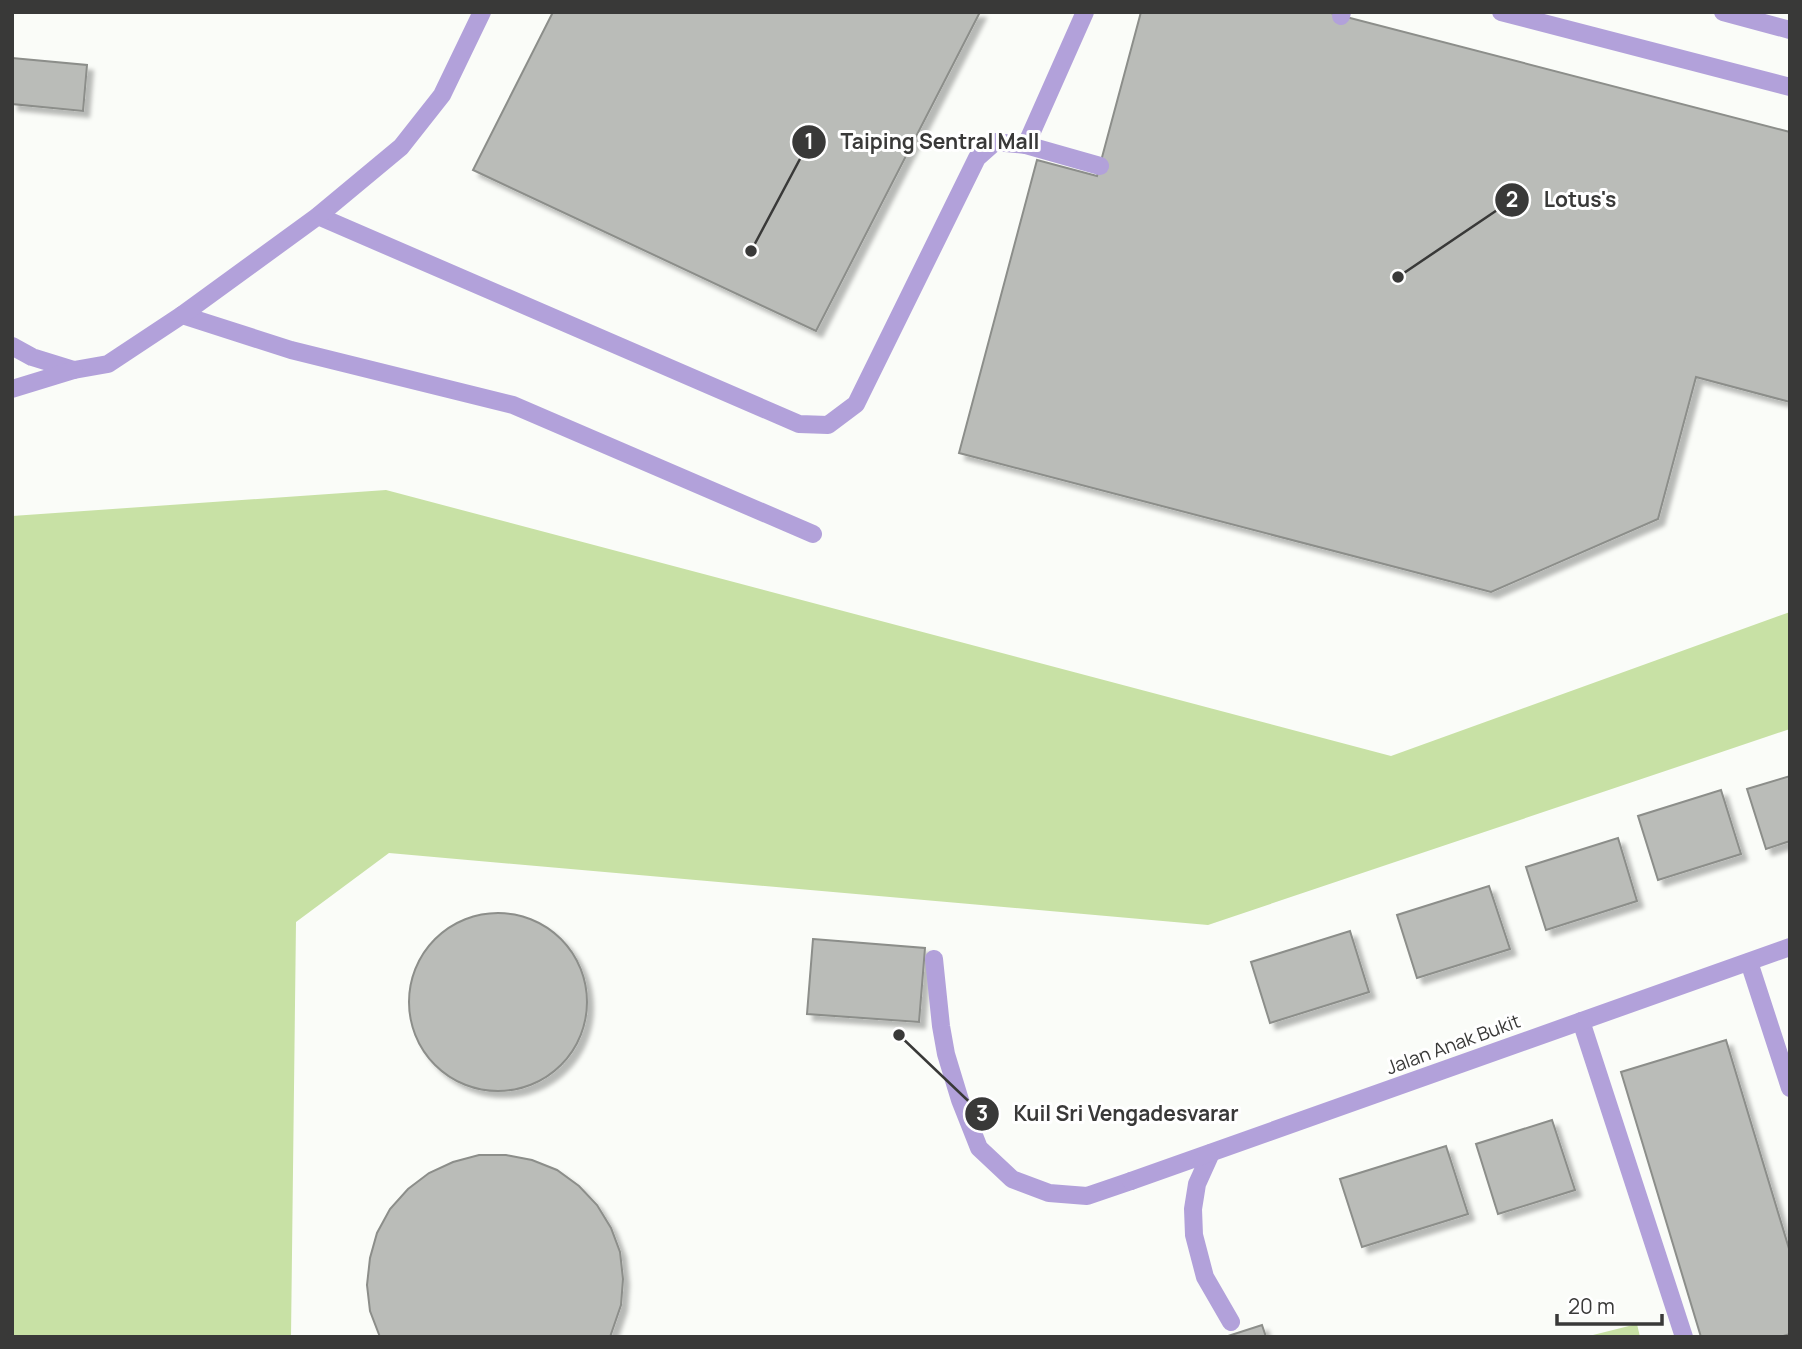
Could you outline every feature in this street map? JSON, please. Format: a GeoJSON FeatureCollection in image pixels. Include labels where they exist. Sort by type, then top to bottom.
{"type":"FeatureCollection","features":[{"type":"Feature","properties":{"kind":"street"},"geometry":{"type":"LineString","coordinates":[[12,389],[74,370],[108,363],[182,315],[318,216],[401,147],[442,95],[482,12]]}},
{"type":"Feature","properties":{"kind":"street"},"geometry":{"type":"LineString","coordinates":[[1026,145],[1086,12]]}},
{"type":"Feature","properties":{"kind":"street"},"geometry":{"type":"LineString","coordinates":[[1501,12],[1790,87]]}},
{"type":"Feature","properties":{"kind":"street"},"geometry":{"type":"LineString","coordinates":[[1723,12],[1790,30]]}},
{"type":"Feature","properties":{"kind":"street"},"geometry":{"type":"LineString","coordinates":[[318,216],[800,424],[828,425],[856,404],[977,158],[995,142],[1026,145],[1100,166]]}},
{"type":"Feature","properties":{"kind":"street"},"geometry":{"type":"LineString","coordinates":[[182,315],[291,350],[513,405],[813,534]]}},
{"type":"Feature","properties":{"kind":"street"},"geometry":{"type":"LineString","coordinates":[[12,345],[32,357],[74,370]]}},
{"type":"Feature","properties":{"kind":"street","name":"Jalan Anak Bukit"},"geometry":{"type":"LineString","coordinates":[[934,959],[946,1054],[979,1148],[1012,1179],[1049,1193],[1087,1196],[1790,947]]}},
{"type":"Feature","properties":{"kind":"street"},"geometry":{"type":"LineString","coordinates":[[1749,962],[1790,1088]]}},
{"type":"Feature","properties":{"kind":"street"},"geometry":{"type":"LineString","coordinates":[[1581,1021],[1684,1337]]}},
{"type":"Feature","properties":{"kind":"street"},"geometry":{"type":"LineString","coordinates":[[1211,1153],[1197,1184],[1193,1209],[1194,1235],[1205,1277],[1231,1322]]}},
{"type":"Feature","properties":{"kind":"green space"},"geometry":{"type":"Polygon","coordinates":[[[386,490],[1391,756],[1790,612],[1790,729],[1208,925],[389,853],[296,922],[291,1337],[12,1337],[12,516],[386,490]]]}},
{"type":"Feature","properties":{"kind":"green space"},"geometry":{"type":"Polygon","coordinates":[[[1637,1324],[1640,1337],[1585,1337],[1637,1324]]]}},
{"type":"Feature","properties":{"kind":"building"},"geometry":{"type":"Polygon","coordinates":[[[553,12],[980,12],[816,331],[473,170],[553,12]]]}},
{"type":"Feature","properties":{"kind":"building"},"geometry":{"type":"Polygon","coordinates":[[[1141,12],[1327,12],[1790,132],[1790,402],[1696,377],[1658,519],[1491,592],[959,453],[1037,160],[1097,176],[1141,12]]]}},
{"type":"Feature","properties":{"kind":"building"},"geometry":{"type":"Polygon","coordinates":[[[12,58],[87,65],[83,111],[12,104],[12,58]]]}},
{"type":"Feature","properties":{"kind":"building"},"geometry":{"type":"Polygon","coordinates":[[[1790,776],[1790,841],[1766,849],[1747,789],[1790,776]]]}},
{"type":"Feature","properties":{"kind":"building"},"geometry":{"type":"Polygon","coordinates":[[[1721,790],[1741,854],[1658,880],[1638,816],[1721,790]]]}},
{"type":"Feature","properties":{"kind":"building"},"geometry":{"type":"Polygon","coordinates":[[[1618,838],[1637,901],[1546,930],[1526,867],[1618,838]]]}},
{"type":"Feature","properties":{"kind":"building"},"geometry":{"type":"Polygon","coordinates":[[[1489,886],[1510,949],[1417,978],[1397,915],[1489,886]]]}},
{"type":"Feature","properties":{"kind":"building"},"geometry":{"type":"Polygon","coordinates":[[[498,913],[532,919],[561,939],[581,968],[587,1002],[581,1036],[561,1065],[532,1085],[498,1091],[464,1085],[435,1065],[415,1036],[409,1002],[415,968],[435,939],[464,919],[498,913]]]}},
{"type":"Feature","properties":{"kind":"building"},"geometry":{"type":"Polygon","coordinates":[[[1350,931],[1369,992],[1270,1023],[1251,962],[1350,931]]]}},
{"type":"Feature","properties":{"kind":"building"},"geometry":{"type":"Polygon","coordinates":[[[813,939],[925,948],[919,1022],[807,1014],[813,939]]]}},
{"type":"Feature","properties":{"kind":"building"},"geometry":{"type":"Polygon","coordinates":[[[1726,1040],[1790,1252],[1790,1334],[1780,1337],[1701,1337],[1621,1072],[1726,1040]]]}},
{"type":"Feature","properties":{"kind":"building"},"geometry":{"type":"Polygon","coordinates":[[[1552,1120],[1575,1190],[1498,1214],[1476,1144],[1552,1120]]]}},
{"type":"Feature","properties":{"kind":"building"},"geometry":{"type":"Polygon","coordinates":[[[1446,1146],[1468,1214],[1362,1247],[1340,1179],[1446,1146]]]}},
{"type":"Feature","properties":{"kind":"building"},"geometry":{"type":"Polygon","coordinates":[[[479,1155],[506,1155],[532,1160],[557,1170],[579,1186],[597,1205],[611,1228],[620,1252],[623,1279],[621,1305],[610,1337],[380,1337],[370,1311],[367,1285],[370,1258],[377,1233],[390,1209],[408,1189],[429,1173],[453,1162],[479,1155]]]}},
{"type":"Feature","properties":{"kind":"building"},"geometry":{"type":"Polygon","coordinates":[[[1262,1325],[1266,1337],[1225,1337],[1262,1325]]]}},
{"type":"Feature","properties":{"kind":"place","name":"Taiping Sentral Mall"},"geometry":{"type":"Point","coordinates":[751,251]}},
{"type":"Feature","properties":{"kind":"place","name":"Lotus's"},"geometry":{"type":"Point","coordinates":[1398,277]}},
{"type":"Feature","properties":{"kind":"place","name":"Kuil Sri Vengadesvarar"},"geometry":{"type":"Point","coordinates":[899,1035]}}]}
